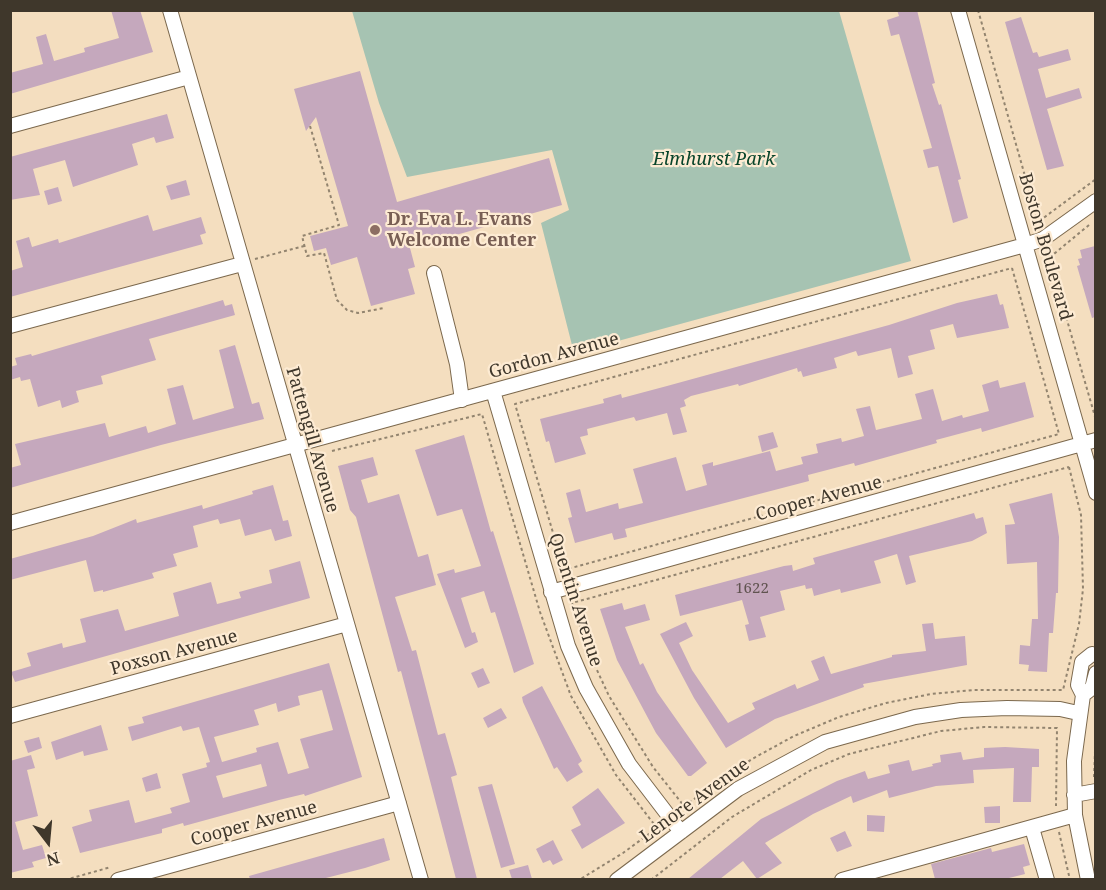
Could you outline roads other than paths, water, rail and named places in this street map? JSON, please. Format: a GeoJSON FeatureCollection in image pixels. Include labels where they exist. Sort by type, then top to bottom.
{"type":"FeatureCollection","features":[{"type":"Feature","properties":{"kind":"street","name":"Pattengill Avenue"},"geometry":{"type":"LineString","coordinates":[[170,10],[189,77],[249,262],[296,445],[422,879]]}},
{"type":"Feature","properties":{"kind":"street","name":"Boston Boulevard"},"geometry":{"type":"LineString","coordinates":[[958,10],[1025,245],[1089,443],[1095,493]]}},
{"type":"Feature","properties":{"kind":"street"},"geometry":{"type":"LineString","coordinates":[[10,126],[189,77]]}},
{"type":"Feature","properties":{"kind":"street","name":"Gordon Avenue"},"geometry":{"type":"LineString","coordinates":[[10,523],[1025,245],[1043,239],[1095,201]]}},
{"type":"Feature","properties":{"kind":"street"},"geometry":{"type":"LineString","coordinates":[[10,326],[249,262]]}},
{"type":"Feature","properties":{"kind":"street"},"geometry":{"type":"LineString","coordinates":[[434,273],[456,364],[462,400]]}},
{"type":"Feature","properties":{"kind":"street","name":"Quentin Avenue"},"geometry":{"type":"LineString","coordinates":[[493,392],[568,646],[586,688],[611,735],[629,764],[681,832]]}},
{"type":"Feature","properties":{"kind":"street","name":"Cooper Avenue"},"geometry":{"type":"LineString","coordinates":[[551,592],[1089,443]]}},
{"type":"Feature","properties":{"kind":"street","name":"Poxson Avenue"},"geometry":{"type":"LineString","coordinates":[[10,716],[347,624]]}},
{"type":"Feature","properties":{"kind":"street"},"geometry":{"type":"LineString","coordinates":[[1083,695],[1078,685],[1082,662],[1094,652]]}},
{"type":"Feature","properties":{"kind":"street"},"geometry":{"type":"LineString","coordinates":[[1088,879],[1075,815],[1074,795],[1078,713],[1083,695],[1092,688],[1095,673]]}},
{"type":"Feature","properties":{"kind":"street","name":"Lenore Avenue"},"geometry":{"type":"LineString","coordinates":[[616,879],[738,789],[784,762],[825,742],[915,717],[961,710],[1060,709],[1078,713]]}},
{"type":"Feature","properties":{"kind":"street"},"geometry":{"type":"LineString","coordinates":[[1074,795],[1095,791]]}},
{"type":"Feature","properties":{"kind":"street","name":"Cooper Avenue"},"geometry":{"type":"LineString","coordinates":[[118,879],[399,803]]}},
{"type":"Feature","properties":{"kind":"street"},"geometry":{"type":"LineString","coordinates":[[842,879],[1075,815]]}},
{"type":"Feature","properties":{"kind":"street"},"geometry":{"type":"LineString","coordinates":[[1032,828],[1047,879]]}},
{"type":"Feature","properties":{"kind":"place","name":"Dr. Eva L. Evans Welcome Center"},"geometry":{"type":"Point","coordinates":[375,230]}},
{"type":"Feature","properties":{"kind":"park label","name":"Elmhurst Park"},"geometry":{"type":"Point","coordinates":[714,160]}}]}
